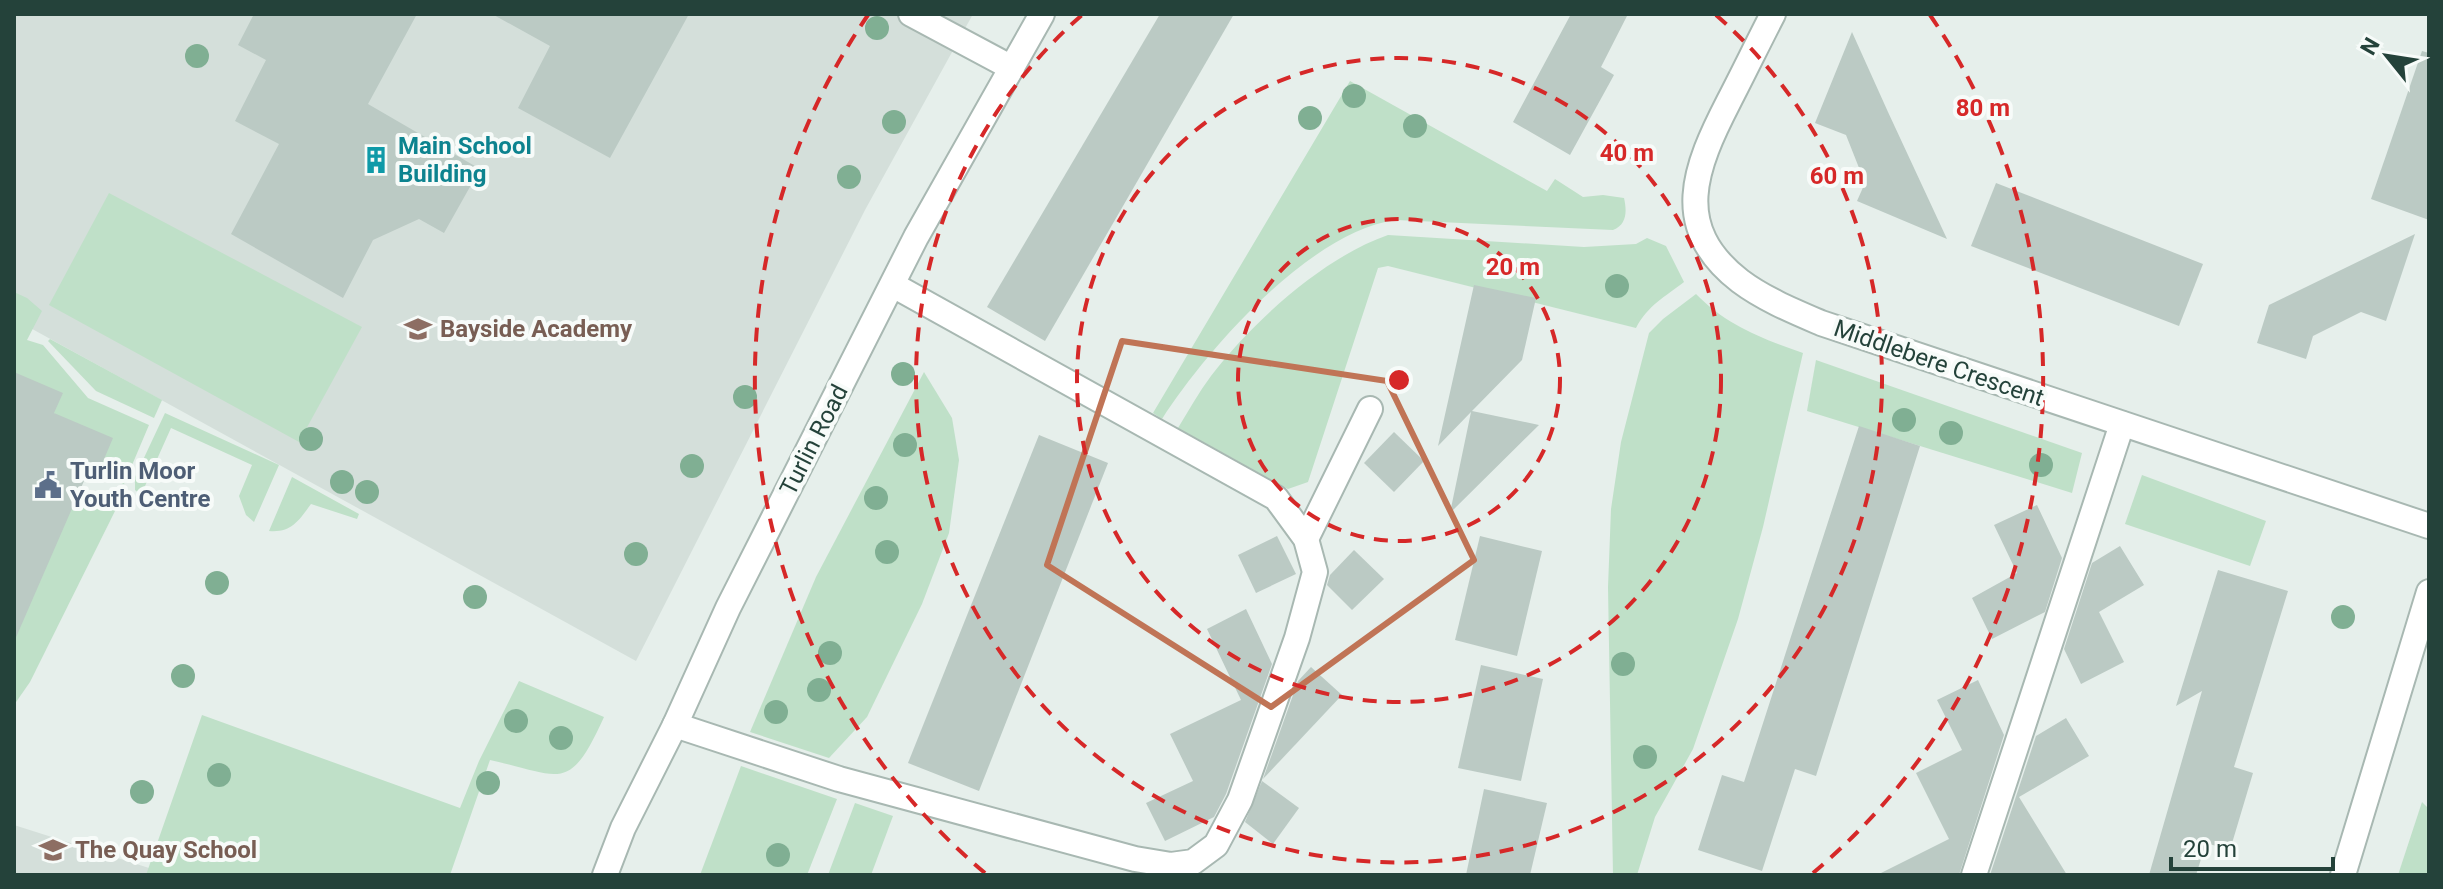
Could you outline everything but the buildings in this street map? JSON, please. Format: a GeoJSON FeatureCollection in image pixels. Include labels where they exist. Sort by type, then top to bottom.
{"type":"FeatureCollection","features":[{"type":"Feature","properties":{"kind":"street"},"geometry":{"type":"LineString","coordinates":[[911,14],[1012,68]]}},
{"type":"Feature","properties":{"kind":"street","name":"Turlin Road"},"geometry":{"type":"LineString","coordinates":[[605,875],[623,828],[675,725],[728,608],[923,224],[1042,14]]}},
{"type":"Feature","properties":{"kind":"street","name":"Middlebere Crescent"},"geometry":{"type":"LineString","coordinates":[[1773,14],[1712,133],[1698,168],[1694,195],[1697,221],[1705,241],[1725,268],[1762,295],[1821,323],[2429,526]]}},
{"type":"Feature","properties":{"kind":"street"},"geometry":{"type":"LineString","coordinates":[[675,725],[839,779],[1135,859],[1171,865],[1193,862],[1216,845],[1240,800],[1287,668],[1315,572],[1306,539],[1276,498],[893,285]]}},
{"type":"Feature","properties":{"kind":"street"},"geometry":{"type":"LineString","coordinates":[[1306,539],[1370,409]]}},
{"type":"Feature","properties":{"kind":"street"},"geometry":{"type":"LineString","coordinates":[[1974,875],[2122,424]]}},
{"type":"Feature","properties":{"kind":"street"},"geometry":{"type":"LineString","coordinates":[[2343,875],[2429,592]]}},
{"type":"Feature","properties":{"kind":"highlighted area"},"geometry":{"type":"Polygon","coordinates":[[[1122,341],[1387,381],[1474,560],[1271,707],[1047,565],[1122,341]]]}},
{"type":"Feature","properties":{"kind":"shaded area","name":"Bayside Academy"},"geometry":{"type":"Polygon","coordinates":[[[14,14],[973,14],[865,210],[636,661],[14,319],[14,14]]]}},
{"type":"Feature","properties":{"kind":"shaded area","name":"The Quay School"},"geometry":{"type":"Polygon","coordinates":[[[14,825],[171,875],[14,875],[14,825]]]}},
{"type":"Feature","properties":{"kind":"green space"},"geometry":{"type":"Polygon","coordinates":[[[1350,81],[1547,191],[1555,179],[1583,197],[1603,195],[1624,198],[1626,213],[1623,221],[1613,230],[1396,220],[1363,229],[1296,269],[1264,297],[1206,360],[1162,419],[1153,413],[1350,81]]]}},
{"type":"Feature","properties":{"kind":"green space"},"geometry":{"type":"Polygon","coordinates":[[[109,193],[362,327],[299,442],[49,305],[109,193]]]}},
{"type":"Feature","properties":{"kind":"green space"},"geometry":{"type":"Polygon","coordinates":[[[1388,235],[1584,247],[1636,244],[1647,238],[1666,246],[1684,282],[1651,307],[1636,328],[1388,266],[1378,268],[1308,482],[1288,489],[1178,428],[1211,376],[1268,313],[1339,259],[1388,235]]]}},
{"type":"Feature","properties":{"kind":"green space"},"geometry":{"type":"Polygon","coordinates":[[[14,292],[42,311],[27,340],[43,345],[88,398],[149,425],[124,484],[98,473],[54,413],[14,372],[14,292]]]}},
{"type":"Feature","properties":{"kind":"green space"},"geometry":{"type":"Polygon","coordinates":[[[1696,294],[1732,323],[1803,353],[1763,527],[1738,619],[1693,749],[1655,817],[1637,875],[1613,875],[1608,587],[1611,509],[1621,442],[1649,333],[1696,294]]]}},
{"type":"Feature","properties":{"kind":"green space"},"geometry":{"type":"Polygon","coordinates":[[[50,339],[162,400],[154,418],[96,391],[48,341],[50,339]]]}},
{"type":"Feature","properties":{"kind":"green space"},"geometry":{"type":"Polygon","coordinates":[[[1816,360],[2082,453],[2072,493],[1807,411],[1816,360]]]}},
{"type":"Feature","properties":{"kind":"green space"},"geometry":{"type":"Polygon","coordinates":[[[924,372],[952,418],[959,460],[949,533],[922,604],[867,717],[829,758],[750,732],[816,577],[924,372]]]}},
{"type":"Feature","properties":{"kind":"green space"},"geometry":{"type":"Polygon","coordinates":[[[165,413],[279,465],[254,522],[246,515],[239,496],[252,465],[171,428],[141,495],[135,490],[135,477],[165,413]]]}},
{"type":"Feature","properties":{"kind":"green space"},"geometry":{"type":"Polygon","coordinates":[[[2142,475],[2266,521],[2250,566],[2125,524],[2142,475]]]}},
{"type":"Feature","properties":{"kind":"green space"},"geometry":{"type":"Polygon","coordinates":[[[292,477],[359,514],[357,519],[311,504],[289,528],[269,531],[292,477]]]}},
{"type":"Feature","properties":{"kind":"green space"},"geometry":{"type":"Polygon","coordinates":[[[78,493],[116,509],[30,682],[14,705],[14,582],[78,493]]]}},
{"type":"Feature","properties":{"kind":"green space"},"geometry":{"type":"Polygon","coordinates":[[[519,681],[604,717],[592,742],[572,769],[548,774],[490,760],[450,875],[146,875],[202,715],[460,808],[479,761],[519,681]]]}},
{"type":"Feature","properties":{"kind":"green space"},"geometry":{"type":"Polygon","coordinates":[[[741,766],[837,799],[807,875],[700,875],[741,766]]]}},
{"type":"Feature","properties":{"kind":"green space"},"geometry":{"type":"Polygon","coordinates":[[[2422,802],[2429,809],[2429,875],[2398,875],[2422,802]]]}},
{"type":"Feature","properties":{"kind":"green space"},"geometry":{"type":"Polygon","coordinates":[[[855,803],[893,816],[871,875],[828,875],[855,803]]]}},
{"type":"Feature","properties":{"kind":"place","name":"Main School Building"},"geometry":{"type":"Point","coordinates":[376,160]}},
{"type":"Feature","properties":{"kind":"place","name":"Bayside Academy"},"geometry":{"type":"Point","coordinates":[418,329]}},
{"type":"Feature","properties":{"kind":"place","name":"Turlin Moor Youth Centre"},"geometry":{"type":"Point","coordinates":[48,485]}},
{"type":"Feature","properties":{"kind":"place","name":"The Quay School"},"geometry":{"type":"Point","coordinates":[53,850]}}]}
